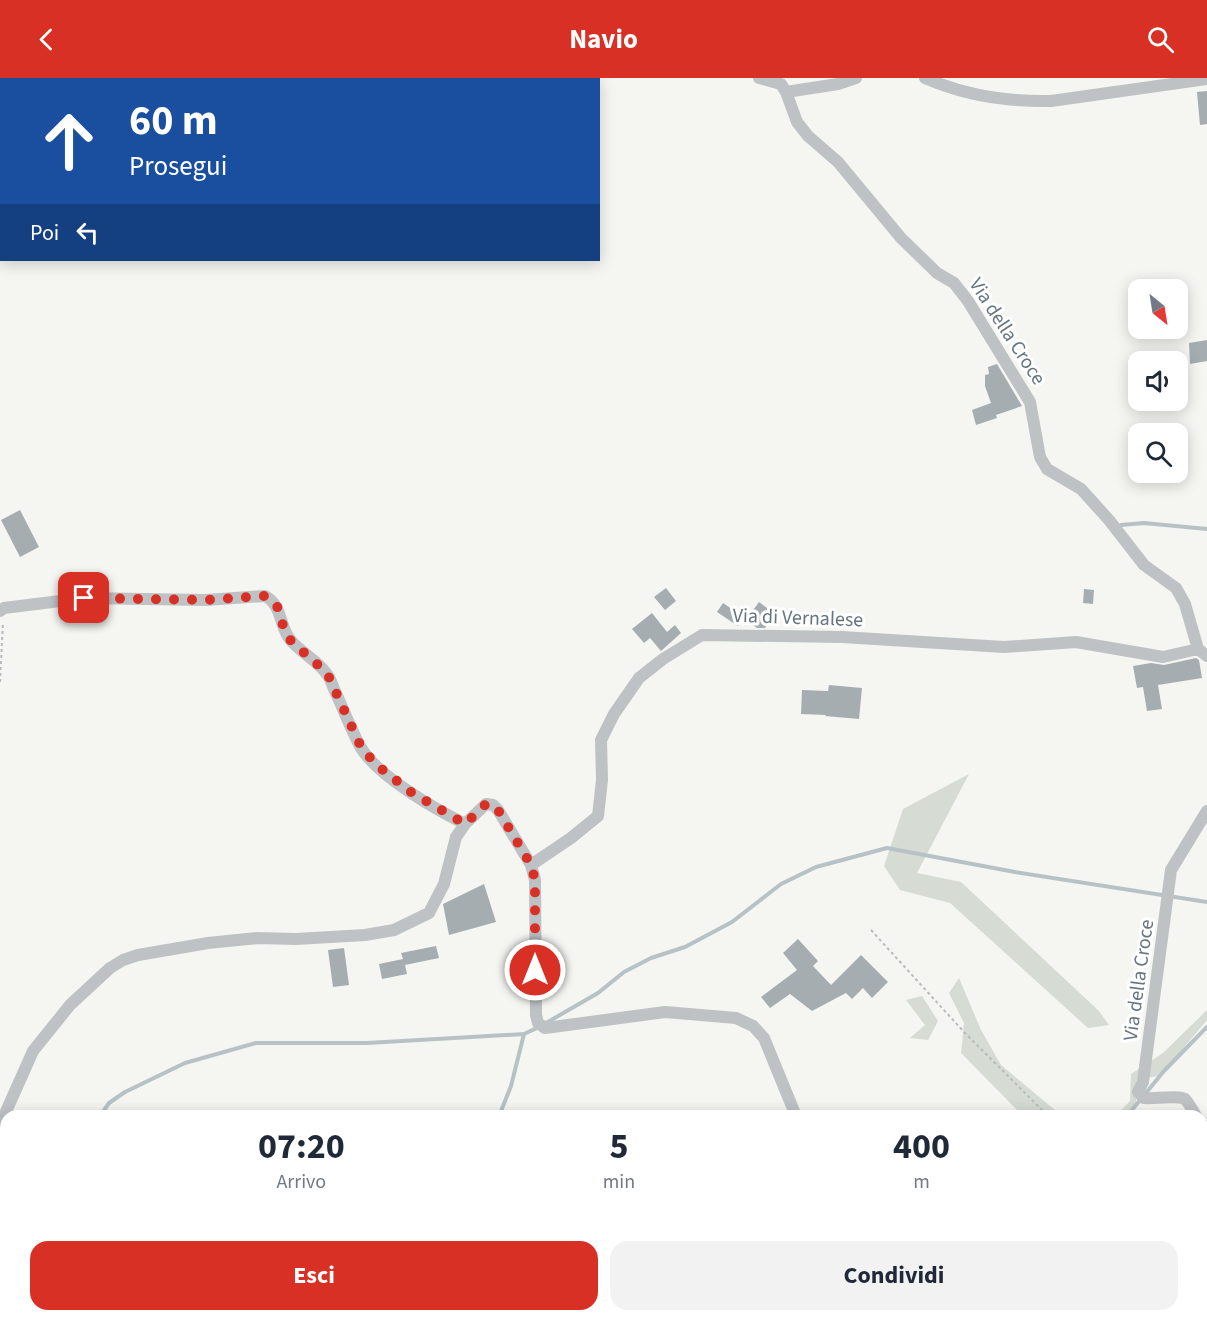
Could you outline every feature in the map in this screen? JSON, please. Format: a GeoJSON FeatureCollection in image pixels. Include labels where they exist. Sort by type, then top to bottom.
{"type":"FeatureCollection","features":[{"type":"Feature","properties":{"kind":"street"},"geometry":{"type":"LineString","coordinates":[[759,78],[781,84],[786,92],[838,84],[856,78]]}},
{"type":"Feature","properties":{"kind":"street"},"geometry":{"type":"LineString","coordinates":[[925,78],[942,85],[985,96],[1035,101],[1051,101],[1207,79]]}},
{"type":"Feature","properties":{"kind":"street","name":"Via della Croce"},"geometry":{"type":"LineString","coordinates":[[786,92],[797,122],[808,136],[838,162],[901,238],[937,273],[954,283],[968,301],[1030,402],[1040,457],[1047,469],[1081,489],[1144,565],[1176,588],[1185,604],[1203,653]]}},
{"type":"Feature","properties":{"kind":"street"},"geometry":{"type":"LineString","coordinates":[[2,610],[84,598],[206,600],[265,596],[277,606],[285,632],[291,641],[327,673],[362,749],[379,767],[411,792],[465,824]]}},
{"type":"Feature","properties":{"kind":"street","name":"Via di Vernalese"},"geometry":{"type":"LineString","coordinates":[[531,865],[571,838],[598,816],[602,780],[601,740],[614,714],[639,678],[663,659],[702,634],[842,637],[1004,647],[1076,642],[1163,657],[1203,653]]}},
{"type":"Feature","properties":{"kind":"street"},"geometry":{"type":"LineString","coordinates":[[7,1110],[33,1051],[70,1005],[110,968],[138,955],[208,943],[257,938],[365,935],[394,930],[429,913],[444,884],[456,837],[465,824],[486,804],[493,805],[498,810],[531,865],[535,880],[536,1015],[538,1023],[545,1028],[665,1011],[736,1017],[753,1026],[764,1038],[794,1110]]}},
{"type":"Feature","properties":{"kind":"street","name":"Via della Croce"},"geometry":{"type":"LineString","coordinates":[[1192,1110],[1185,1100],[1178,1097],[1144,1098],[1138,1092],[1143,1082],[1172,870],[1207,812]]}},
{"type":"Feature","properties":{"kind":"path"},"geometry":{"type":"LineString","coordinates":[[0,682],[2,610]]}},
{"type":"Feature","properties":{"kind":"path"},"geometry":{"type":"LineString","coordinates":[[871,930],[964,1032],[1042,1110]]}},
{"type":"Feature","properties":{"kind":"shaded area"},"geometry":{"type":"Polygon","coordinates":[[[969,774],[917,873],[961,882],[1099,1011],[1109,1025],[1088,1028],[950,903],[900,890],[884,866],[903,809],[969,774]]]}},
{"type":"Feature","properties":{"kind":"shaded area"},"geometry":{"type":"Polygon","coordinates":[[[959,978],[981,1030],[1001,1065],[1055,1110],[1017,1110],[961,1053],[964,1023],[949,993],[959,978]]]}},
{"type":"Feature","properties":{"kind":"shaded area"},"geometry":{"type":"Polygon","coordinates":[[[922,996],[938,1021],[928,1040],[910,1038],[925,1025],[906,1000],[922,996]]]}},
{"type":"Feature","properties":{"kind":"shaded area"},"geometry":{"type":"Polygon","coordinates":[[[1207,1010],[1207,1020],[1160,1076],[1137,1079],[1136,1107],[1133,1110],[1122,1110],[1130,1101],[1131,1074],[1163,1053],[1207,1010]]]}},
{"type":"Feature","properties":{"kind":"building"},"geometry":{"type":"Polygon","coordinates":[[[1207,91],[1207,124],[1200,125],[1197,92],[1207,91]]]}},
{"type":"Feature","properties":{"kind":"building"},"geometry":{"type":"Polygon","coordinates":[[[1207,340],[1207,361],[1190,364],[1189,343],[1207,340]]]}},
{"type":"Feature","properties":{"kind":"building"},"geometry":{"type":"Polygon","coordinates":[[[997,364],[1022,406],[976,425],[972,410],[991,403],[985,386],[985,375],[989,374],[988,367],[997,364]]]}},
{"type":"Feature","properties":{"kind":"building"},"geometry":{"type":"Polygon","coordinates":[[[20,510],[39,547],[20,557],[1,520],[20,510]]]}},
{"type":"Feature","properties":{"kind":"building"},"geometry":{"type":"Polygon","coordinates":[[[666,588],[676,601],[665,610],[654,597],[666,588]]]}},
{"type":"Feature","properties":{"kind":"building"},"geometry":{"type":"Polygon","coordinates":[[[1084,589],[1094,590],[1093,604],[1083,603],[1084,589]]]}},
{"type":"Feature","properties":{"kind":"building"},"geometry":{"type":"Polygon","coordinates":[[[759,602],[775,614],[765,628],[757,628],[746,620],[759,602]]]}},
{"type":"Feature","properties":{"kind":"building"},"geometry":{"type":"Polygon","coordinates":[[[723,603],[744,617],[738,626],[717,612],[723,603]]]}},
{"type":"Feature","properties":{"kind":"building"},"geometry":{"type":"Polygon","coordinates":[[[652,613],[667,632],[675,625],[681,633],[661,651],[650,638],[644,643],[632,629],[652,613]]]}},
{"type":"Feature","properties":{"kind":"building"},"geometry":{"type":"Polygon","coordinates":[[[1196,658],[1199,660],[1202,678],[1158,685],[1162,709],[1147,711],[1143,687],[1137,688],[1133,666],[1151,663],[1164,665],[1196,658]]]}},
{"type":"Feature","properties":{"kind":"building"},"geometry":{"type":"Polygon","coordinates":[[[829,685],[862,688],[859,719],[801,714],[802,690],[828,691],[829,685]]]}},
{"type":"Feature","properties":{"kind":"building"},"geometry":{"type":"Polygon","coordinates":[[[484,884],[496,922],[449,935],[443,904],[484,884]]]}},
{"type":"Feature","properties":{"kind":"building"},"geometry":{"type":"Polygon","coordinates":[[[798,939],[818,961],[813,966],[831,985],[861,955],[888,982],[872,998],[863,988],[852,999],[846,993],[812,1011],[790,994],[770,1008],[761,997],[797,970],[783,953],[798,939]]]}},
{"type":"Feature","properties":{"kind":"building"},"geometry":{"type":"Polygon","coordinates":[[[436,946],[439,958],[405,965],[407,974],[382,979],[379,964],[403,959],[401,953],[436,946]]]}},
{"type":"Feature","properties":{"kind":"building"},"geometry":{"type":"Polygon","coordinates":[[[344,948],[349,985],[333,987],[328,950],[344,948]]]}},
{"type":"Feature","properties":{"kind":"waterway"},"geometry":{"type":"LineString","coordinates":[[1121,525],[1144,523],[1207,529]]}},
{"type":"Feature","properties":{"kind":"waterway"},"geometry":{"type":"LineString","coordinates":[[546,1023],[598,993],[624,972],[651,958],[685,947],[732,922],[781,884],[816,867],[887,848],[1015,872],[1207,902]]}},
{"type":"Feature","properties":{"kind":"waterway"},"geometry":{"type":"LineString","coordinates":[[104,1110],[109,1103],[125,1092],[185,1063],[256,1043],[367,1043],[524,1034],[539,1027]]}},
{"type":"Feature","properties":{"kind":"waterway"},"geometry":{"type":"LineString","coordinates":[[1132,1110],[1164,1071],[1207,1027]]}},
{"type":"Feature","properties":{"kind":"waterway"},"geometry":{"type":"LineString","coordinates":[[501,1110],[511,1086],[524,1034]]}},
{"type":"Feature","properties":{"kind":"route"},"geometry":{"type":"LineString","coordinates":[[84,598],[206,600],[265,596],[271,600],[277,606],[285,632],[291,641],[327,673],[362,749],[379,767],[411,792],[465,824],[486,804],[493,805],[498,810],[531,865],[535,880],[535,970]]}}]}
